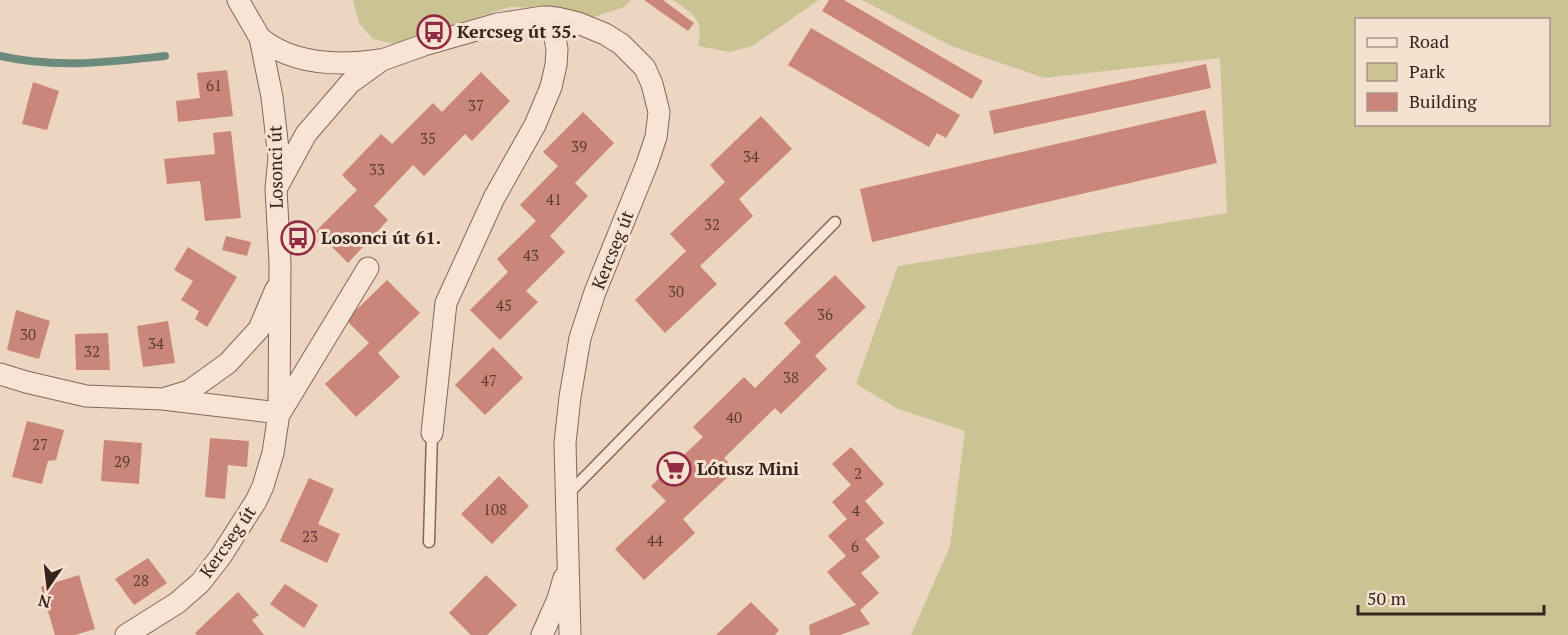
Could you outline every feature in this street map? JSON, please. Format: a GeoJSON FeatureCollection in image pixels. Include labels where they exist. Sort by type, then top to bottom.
{"type":"FeatureCollection","features":[{"type":"Feature","properties":{"kind":"street","name":"Losonci út"},"geometry":{"type":"LineString","coordinates":[[238,0],[260,38],[276,126],[279,158],[276,189],[280,279],[279,413]]}},
{"type":"Feature","properties":{"kind":"street"},"geometry":{"type":"LineString","coordinates":[[432,433],[446,303],[494,198],[535,125],[551,87],[557,49],[551,17]]}},
{"type":"Feature","properties":{"kind":"street","name":"Kercseg út"},"geometry":{"type":"LineString","coordinates":[[276,189],[306,134],[350,83],[382,60],[424,45],[497,24],[551,17],[593,28],[613,38],[642,63],[649,75],[659,112],[656,136],[648,164],[596,292],[580,338],[565,443],[569,544]]}},
{"type":"Feature","properties":{"kind":"street"},"geometry":{"type":"LineString","coordinates":[[260,38],[280,51],[320,62],[352,64],[382,60]]}},
{"type":"Feature","properties":{"kind":"street"},"geometry":{"type":"LineString","coordinates":[[0,374],[86,396],[163,399],[279,413],[368,268]]}},
{"type":"Feature","properties":{"kind":"street"},"geometry":{"type":"LineString","coordinates":[[163,399],[189,391],[228,363],[258,329],[280,279]]}},
{"type":"Feature","properties":{"kind":"street","name":"Kercseg út"},"geometry":{"type":"LineString","coordinates":[[126,635],[177,603],[200,583],[221,556],[263,486],[273,453],[279,413]]}},
{"type":"Feature","properties":{"kind":"street"},"geometry":{"type":"LineString","coordinates":[[542,635],[562,586],[569,544]]}},
{"type":"Feature","properties":{"kind":"street"},"geometry":{"type":"LineString","coordinates":[[569,544],[570,635]]}},
{"type":"Feature","properties":{"kind":"lane"},"geometry":{"type":"LineString","coordinates":[[567,495],[835,222]]}},
{"type":"Feature","properties":{"kind":"lane"},"geometry":{"type":"LineString","coordinates":[[429,542],[432,433]]}},
{"type":"Feature","properties":{"kind":"green space"},"geometry":{"type":"Polygon","coordinates":[[[353,0],[631,0],[624,7],[594,17],[552,8],[510,7],[393,44],[373,39],[359,23],[353,0]]]}},
{"type":"Feature","properties":{"kind":"green space"},"geometry":{"type":"Polygon","coordinates":[[[673,0],[819,0],[752,46],[729,52],[698,46],[700,29],[696,18],[673,0]]]}},
{"type":"Feature","properties":{"kind":"green space"},"geometry":{"type":"Polygon","coordinates":[[[862,0],[1568,0],[1568,635],[911,635],[950,546],[965,431],[898,409],[856,384],[898,266],[1227,213],[1220,58],[1044,78],[951,46],[862,0]]]}},
{"type":"Feature","properties":{"kind":"building"},"geometry":{"type":"Polygon","coordinates":[[[644,0],[663,0],[694,23],[688,31],[644,0]]]}},
{"type":"Feature","properties":{"kind":"building"},"geometry":{"type":"Polygon","coordinates":[[[829,0],[844,0],[983,81],[972,99],[822,11],[829,0]]]}},
{"type":"Feature","properties":{"kind":"building"},"geometry":{"type":"Polygon","coordinates":[[[811,28],[960,115],[946,138],[937,133],[929,147],[788,65],[811,28]]]}},
{"type":"Feature","properties":{"kind":"building"},"geometry":{"type":"Polygon","coordinates":[[[1206,64],[1211,88],[994,134],[989,111],[1206,64]]]}},
{"type":"Feature","properties":{"kind":"building"},"geometry":{"type":"Polygon","coordinates":[[[227,70],[233,116],[178,122],[176,101],[200,98],[197,73],[227,70]]]}},
{"type":"Feature","properties":{"kind":"building"},"geometry":{"type":"Polygon","coordinates":[[[481,72],[510,101],[472,141],[465,134],[424,176],[413,165],[374,206],[388,220],[348,263],[316,231],[357,190],[342,175],[381,134],[392,144],[433,103],[442,112],[481,72]]]}},
{"type":"Feature","properties":{"kind":"building"},"geometry":{"type":"Polygon","coordinates":[[[33,82],[59,91],[47,130],[22,124],[33,82]]]}},
{"type":"Feature","properties":{"kind":"building"},"geometry":{"type":"Polygon","coordinates":[[[1205,110],[1217,163],[872,242],[860,189],[1205,110]]]}},
{"type":"Feature","properties":{"kind":"building"},"geometry":{"type":"Polygon","coordinates":[[[583,112],[614,143],[575,183],[588,196],[550,236],[565,252],[526,291],[538,302],[500,340],[470,310],[508,272],[497,259],[536,221],[520,205],[558,166],[543,152],[583,112]]]}},
{"type":"Feature","properties":{"kind":"building"},"geometry":{"type":"Polygon","coordinates":[[[761,116],[792,149],[739,199],[753,216],[700,266],[717,284],[665,333],[635,300],[686,251],[670,234],[725,182],[710,165],[761,116]]]}},
{"type":"Feature","properties":{"kind":"building"},"geometry":{"type":"Polygon","coordinates":[[[231,131],[241,218],[205,221],[200,181],[167,184],[164,159],[215,154],[213,133],[231,131]]]}},
{"type":"Feature","properties":{"kind":"building"},"geometry":{"type":"Polygon","coordinates":[[[226,236],[251,242],[247,256],[222,250],[226,236]]]}},
{"type":"Feature","properties":{"kind":"building"},"geometry":{"type":"Polygon","coordinates":[[[188,247],[237,277],[207,327],[195,319],[199,311],[181,300],[193,281],[174,270],[188,247]]]}},
{"type":"Feature","properties":{"kind":"building"},"geometry":{"type":"Polygon","coordinates":[[[835,275],[866,307],[815,356],[827,369],[781,414],[775,408],[724,458],[735,470],[683,519],[695,533],[644,580],[615,549],[666,501],[651,486],[703,437],[693,427],[744,377],[755,388],[801,342],[784,323],[835,275]]]}},
{"type":"Feature","properties":{"kind":"building"},"geometry":{"type":"Polygon","coordinates":[[[387,280],[420,313],[378,353],[400,377],[356,417],[325,384],[369,343],[346,320],[387,280]]]}},
{"type":"Feature","properties":{"kind":"building"},"geometry":{"type":"Polygon","coordinates":[[[16,310],[50,321],[39,359],[7,350],[16,310]]]}},
{"type":"Feature","properties":{"kind":"building"},"geometry":{"type":"Polygon","coordinates":[[[168,321],[175,363],[143,367],[137,326],[168,321]]]}},
{"type":"Feature","properties":{"kind":"building"},"geometry":{"type":"Polygon","coordinates":[[[108,333],[110,370],[76,370],[75,334],[108,333]]]}},
{"type":"Feature","properties":{"kind":"building"},"geometry":{"type":"Polygon","coordinates":[[[493,347],[523,378],[485,415],[455,385],[493,347]]]}},
{"type":"Feature","properties":{"kind":"building"},"geometry":{"type":"Polygon","coordinates":[[[27,421],[64,430],[56,460],[48,461],[42,484],[12,477],[27,421]]]}},
{"type":"Feature","properties":{"kind":"building"},"geometry":{"type":"Polygon","coordinates":[[[210,438],[249,441],[247,467],[228,465],[225,499],[205,497],[210,438]]]}},
{"type":"Feature","properties":{"kind":"building"},"geometry":{"type":"Polygon","coordinates":[[[104,440],[142,443],[139,484],[101,481],[104,440]]]}},
{"type":"Feature","properties":{"kind":"building"},"geometry":{"type":"Polygon","coordinates":[[[851,447],[884,484],[865,501],[884,523],[865,539],[880,557],[861,573],[879,593],[860,610],[870,624],[840,635],[810,635],[809,625],[856,605],[827,572],[846,556],[828,536],[847,519],[832,502],[851,485],[832,464],[851,447]]]}},
{"type":"Feature","properties":{"kind":"building"},"geometry":{"type":"Polygon","coordinates":[[[499,476],[529,506],[492,544],[461,514],[499,476]]]}},
{"type":"Feature","properties":{"kind":"building"},"geometry":{"type":"Polygon","coordinates":[[[309,478],[334,489],[318,524],[340,534],[327,563],[280,541],[309,478]]]}},
{"type":"Feature","properties":{"kind":"building"},"geometry":{"type":"Polygon","coordinates":[[[148,558],[167,583],[134,605],[115,579],[148,558]]]}},
{"type":"Feature","properties":{"kind":"building"},"geometry":{"type":"Polygon","coordinates":[[[79,575],[95,629],[75,635],[55,635],[41,587],[79,575]]]}},
{"type":"Feature","properties":{"kind":"building"},"geometry":{"type":"Polygon","coordinates":[[[486,575],[517,605],[487,635],[471,635],[449,613],[486,575]]]}},
{"type":"Feature","properties":{"kind":"building"},"geometry":{"type":"Polygon","coordinates":[[[285,584],[318,605],[304,628],[270,604],[285,584]]]}},
{"type":"Feature","properties":{"kind":"building"},"geometry":{"type":"Polygon","coordinates":[[[238,592],[259,615],[252,620],[264,635],[197,635],[195,633],[238,592]]]}},
{"type":"Feature","properties":{"kind":"building"},"geometry":{"type":"Polygon","coordinates":[[[751,602],[779,630],[775,635],[716,635],[751,602]]]}},
{"type":"Feature","properties":{"kind":"waterway"},"geometry":{"type":"LineString","coordinates":[[0,56],[62,63],[165,56]]}},
{"type":"Feature","properties":{"kind":"place","name":"Kercseg út 35."},"geometry":{"type":"Point","coordinates":[434,32]}},
{"type":"Feature","properties":{"kind":"place","name":"Losonci út 61."},"geometry":{"type":"Point","coordinates":[298,238]}},
{"type":"Feature","properties":{"kind":"place","name":"Lótusz Mini"},"geometry":{"type":"Point","coordinates":[674,469]}}]}
